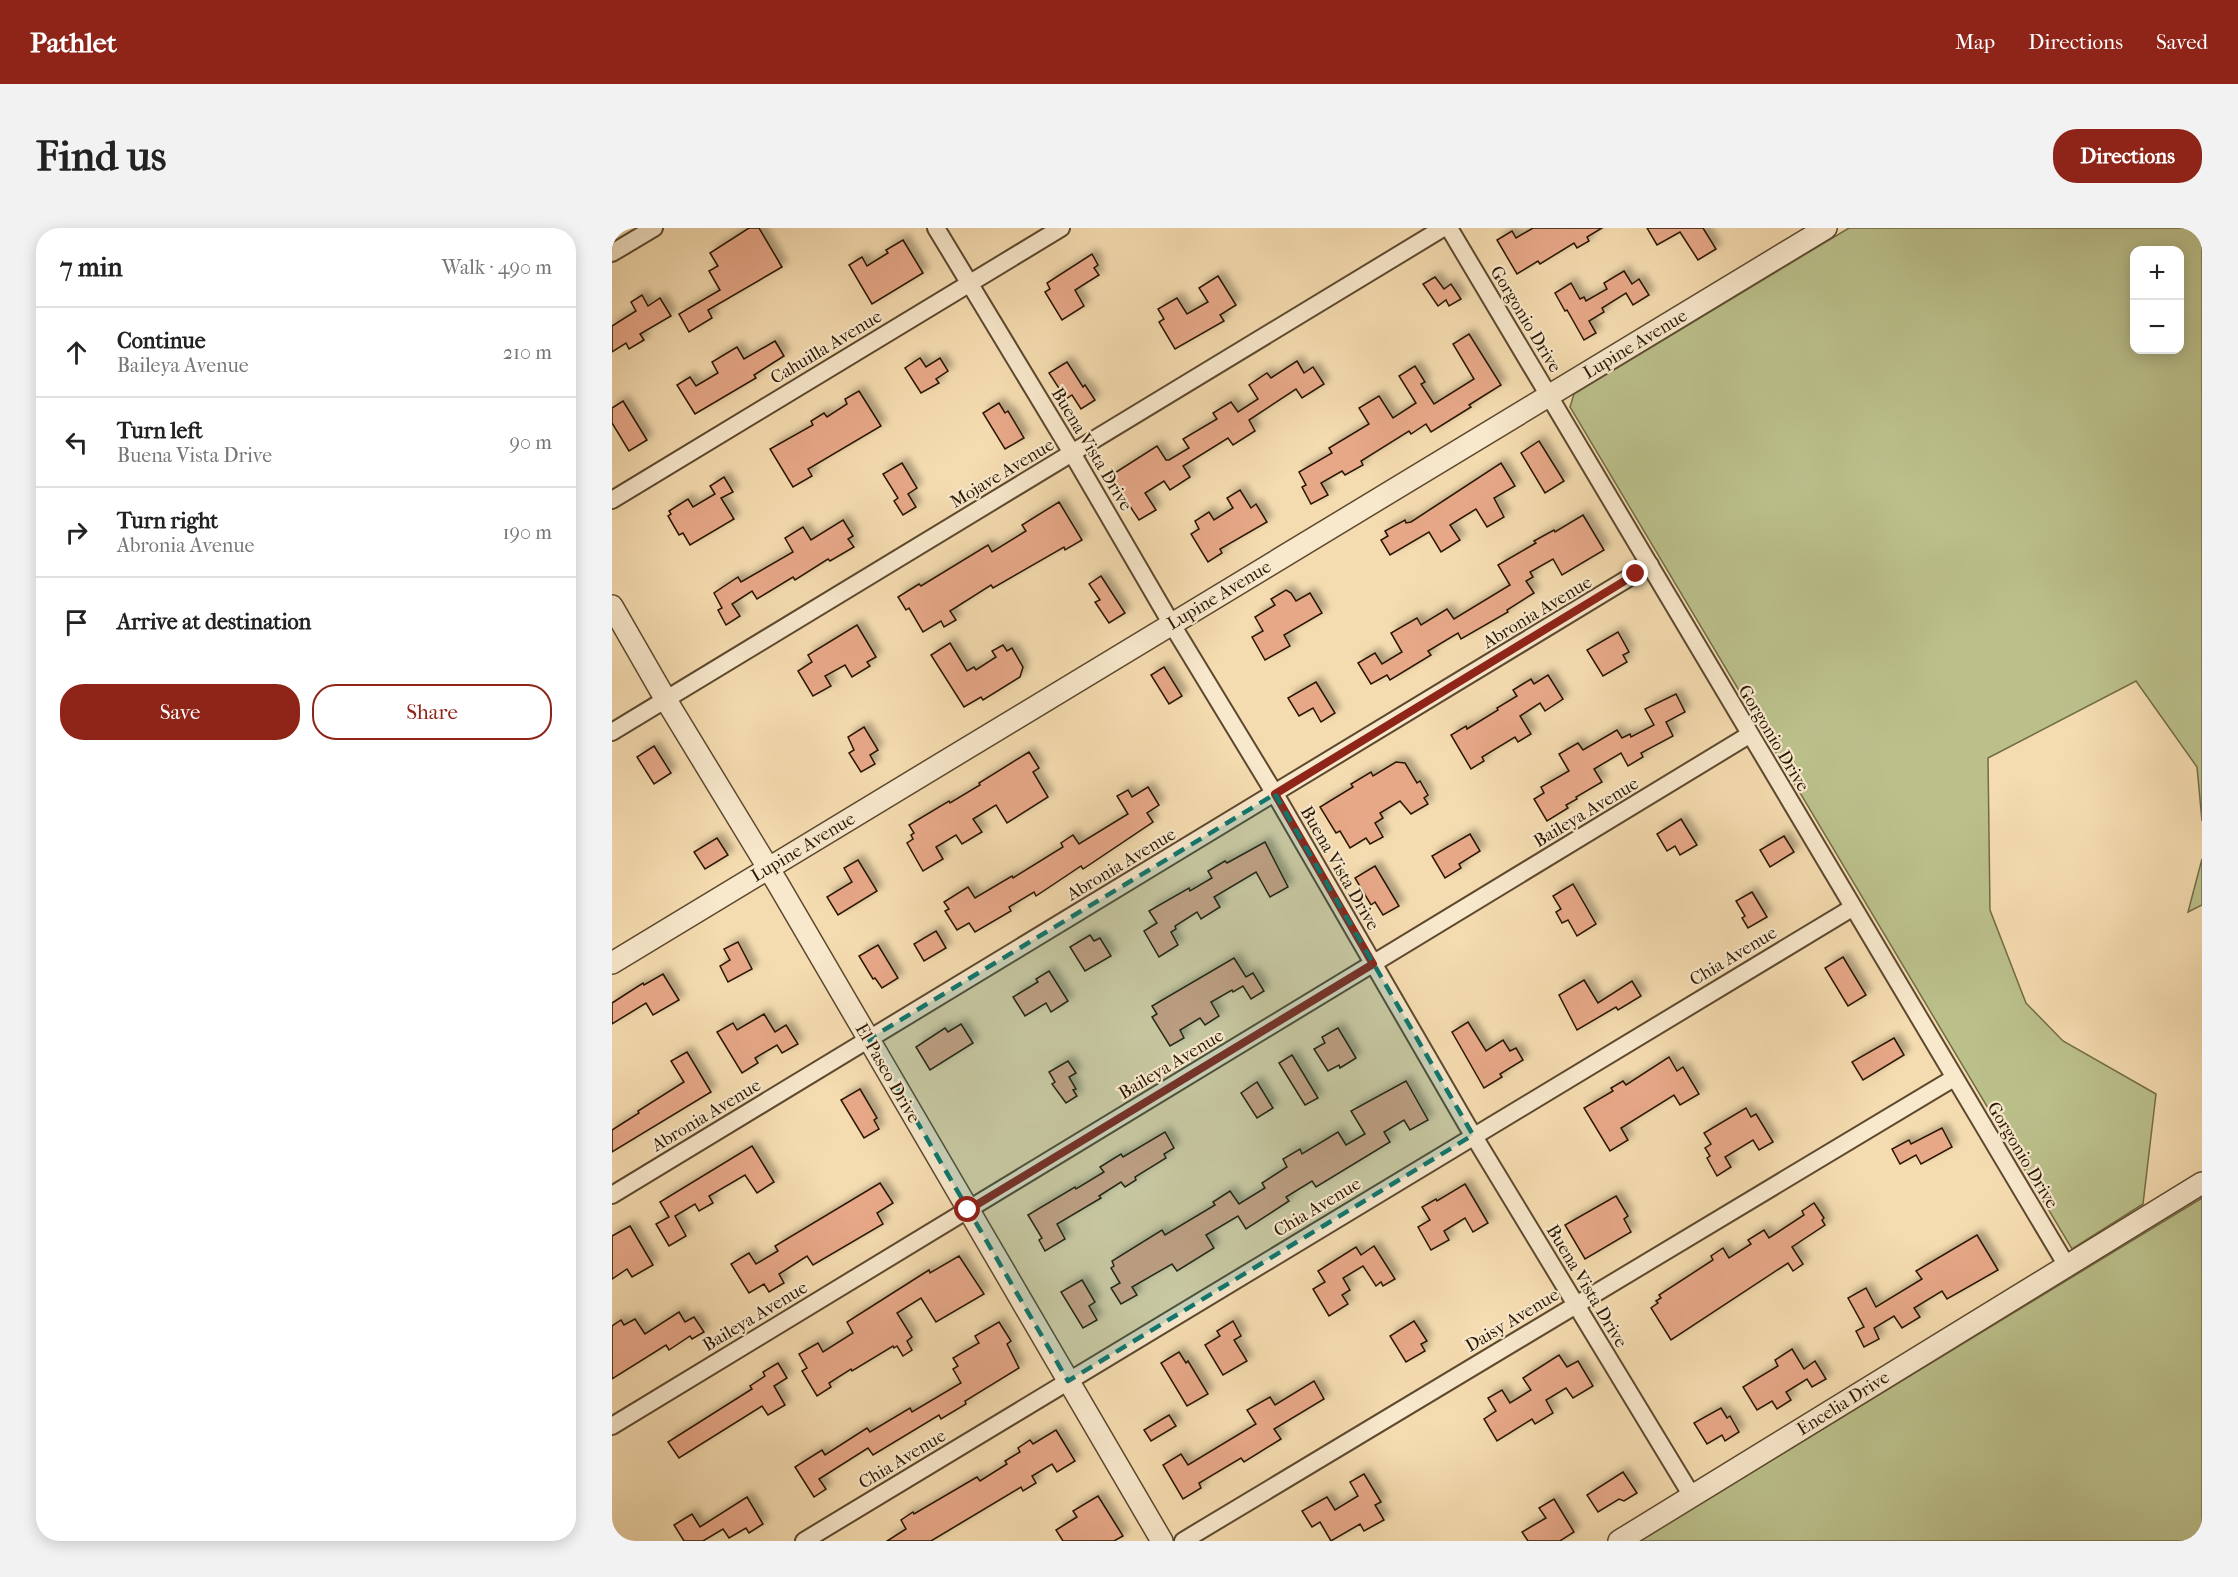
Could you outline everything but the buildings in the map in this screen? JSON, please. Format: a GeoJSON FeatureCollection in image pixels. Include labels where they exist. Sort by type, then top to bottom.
{"type":"FeatureCollection","features":[{"type":"Feature","properties":{"kind":"street"},"geometry":{"type":"LineString","coordinates":[[612,254],[654,228]]}},
{"type":"Feature","properties":{"kind":"street","name":"Buena Vista Drive"},"geometry":{"type":"LineString","coordinates":[[936,228],[1275,794],[1574,1305],[1692,1496]]}},
{"type":"Feature","properties":{"kind":"street","name":"Cahuilla Avenue"},"geometry":{"type":"LineString","coordinates":[[612,500],[1061,228]]}},
{"type":"Feature","properties":{"kind":"street","name":"Mojave Avenue"},"geometry":{"type":"LineString","coordinates":[[612,732],[1443,228]]}},
{"type":"Feature","properties":{"kind":"street","name":"Gorgonio Drive"},"geometry":{"type":"LineString","coordinates":[[1449,228],[2067,1266]]}},
{"type":"Feature","properties":{"kind":"street","name":"Lupine Avenue"},"geometry":{"type":"LineString","coordinates":[[612,963],[1826,228]]}},
{"type":"Feature","properties":{"kind":"street","name":"Abronia Avenue"},"geometry":{"type":"LineString","coordinates":[[612,1195],[1650,565]]}},
{"type":"Feature","properties":{"kind":"street","name":"El Paseo Drive"},"geometry":{"type":"LineString","coordinates":[[612,606],[666,700],[769,868],[1162,1541]]}},
{"type":"Feature","properties":{"kind":"street","name":"Baileya Avenue"},"geometry":{"type":"LineString","coordinates":[[612,1426],[1749,735]]}},
{"type":"Feature","properties":{"kind":"street","name":"Chia Avenue"},"geometry":{"type":"LineString","coordinates":[[804,1541],[1852,908]]}},
{"type":"Feature","properties":{"kind":"street","name":"Daisy Avenue"},"geometry":{"type":"LineString","coordinates":[[1183,1541],[1954,1078]]}},
{"type":"Feature","properties":{"kind":"street","name":"Encelia Drive"},"geometry":{"type":"LineString","coordinates":[[1619,1541],[2202,1184]]}},
{"type":"Feature","properties":{"kind":"highlighted area"},"geometry":{"type":"Polygon","coordinates":[[[1275,794],[1473,1135],[1068,1381],[869,1039],[1275,794]]]}},
{"type":"Feature","properties":{"kind":"green space"},"geometry":{"type":"Polygon","coordinates":[[[1849,228],[2202,228],[2202,821],[2197,767],[2136,681],[1988,758],[1990,910],[2026,1003],[2063,1041],[2156,1094],[2143,1204],[2072,1249],[1570,407],[1574,394],[1849,228]]]}},
{"type":"Feature","properties":{"kind":"green space"},"geometry":{"type":"Polygon","coordinates":[[[2202,859],[2202,905],[2188,912],[2202,859]]]}},
{"type":"Feature","properties":{"kind":"green space"},"geometry":{"type":"Polygon","coordinates":[[[2202,1198],[2202,1541],[1639,1541],[2202,1198]]]}},
{"type":"Feature","properties":{"kind":"route"},"geometry":{"type":"LineString","coordinates":[[968,1210],[1373,964],[1275,794],[1636,574]]}}]}
